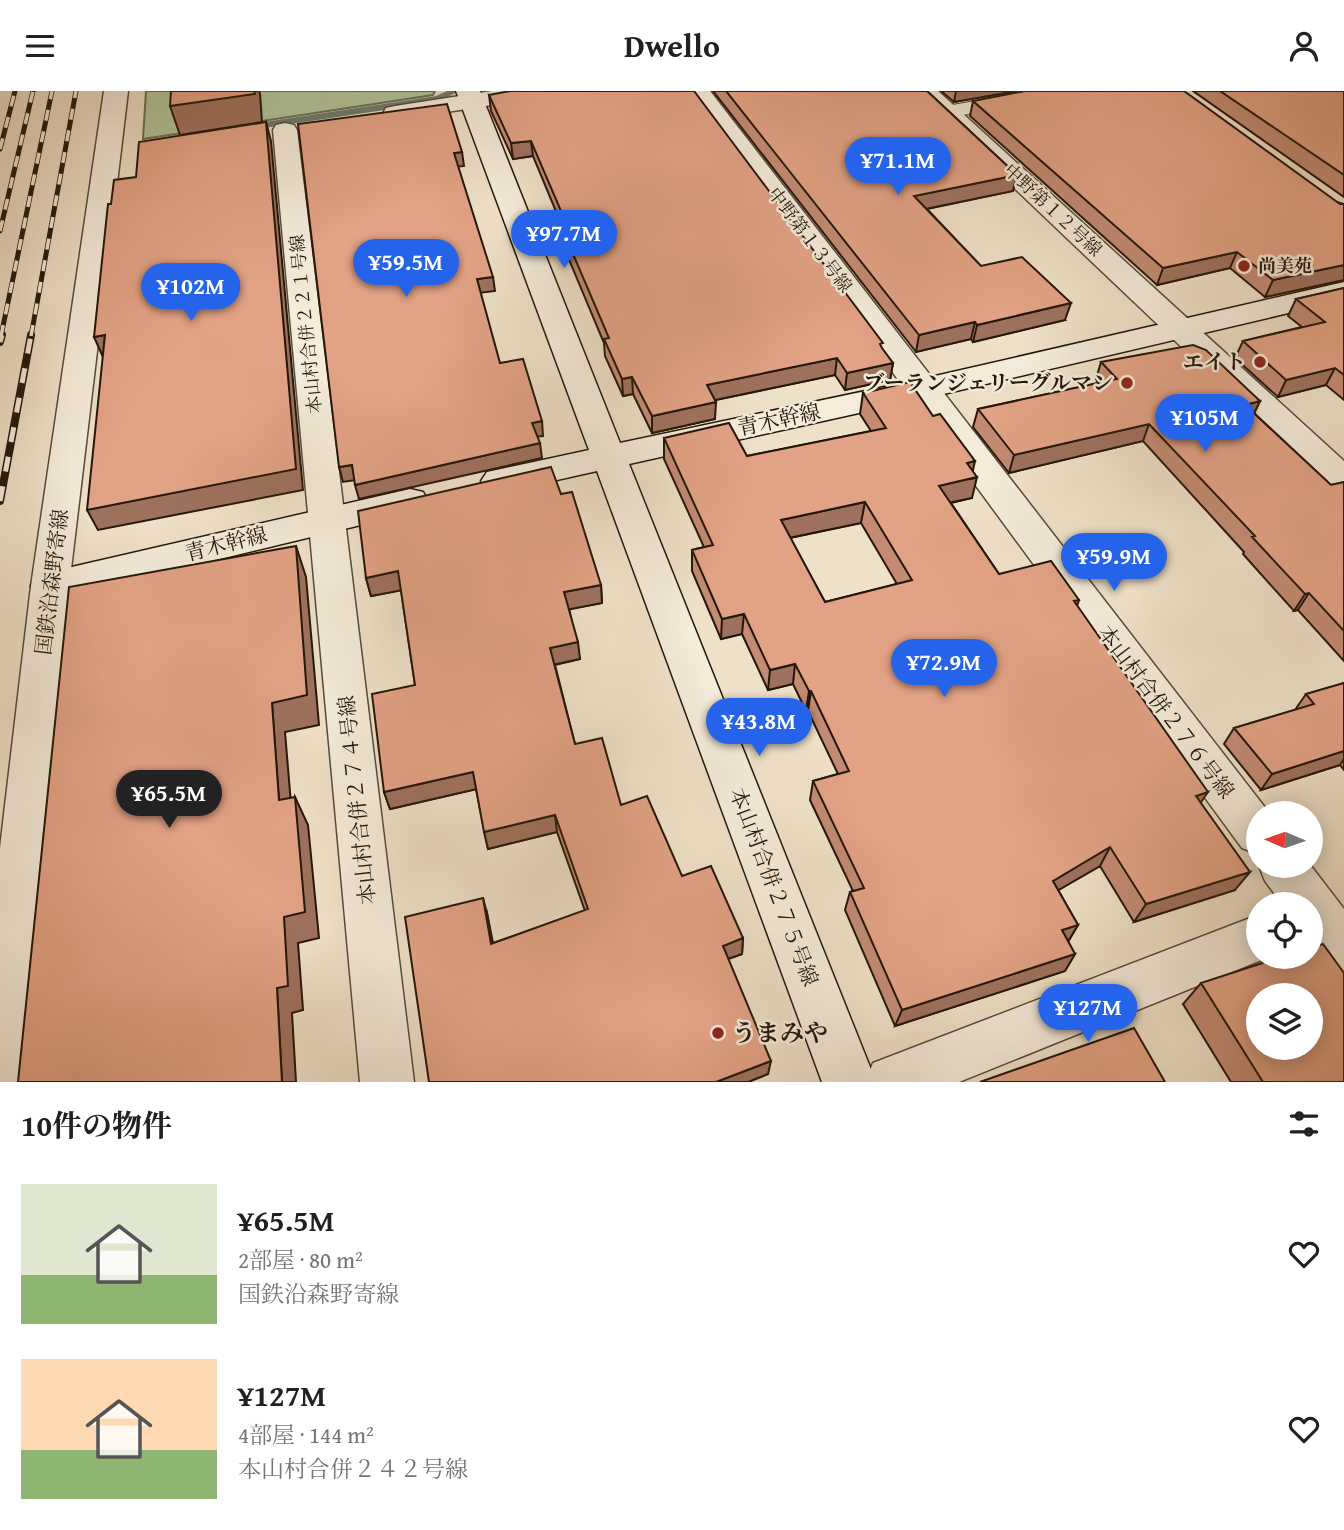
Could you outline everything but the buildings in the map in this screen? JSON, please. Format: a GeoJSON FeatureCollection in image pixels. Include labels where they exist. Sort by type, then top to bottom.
{"type":"FeatureCollection","features":[{"type":"Feature","properties":{"kind":"street","name":"国鉄沿森野寄線"},"geometry":{"type":"LineString","coordinates":[[0,1075],[50,586],[122,154],[116,91]]}},
{"type":"Feature","properties":{"kind":"street"},"geometry":{"type":"LineString","coordinates":[[366,118],[471,96],[538,91]]}},
{"type":"Feature","properties":{"kind":"street","name":"中野第１３号線"},"geometry":{"type":"LineString","coordinates":[[698,91],[922,389]]}},
{"type":"Feature","properties":{"kind":"street","name":"中野第１２号線"},"geometry":{"type":"LineString","coordinates":[[925,91],[1344,481]]}},
{"type":"Feature","properties":{"kind":"street","name":"本山村合併２７５号線"},"geometry":{"type":"LineString","coordinates":[[471,96],[849,1082]]}},
{"type":"Feature","properties":{"kind":"street","name":"本山村合併２２１号線"},"geometry":{"type":"LineString","coordinates":[[285,130],[328,519]]}},
{"type":"Feature","properties":{"kind":"street","name":"青木幹線"},"geometry":{"type":"LineString","coordinates":[[50,586],[328,519],[922,389],[1344,291]]}},
{"type":"Feature","properties":{"kind":"street","name":"本山村合併２７６号線"},"geometry":{"type":"LineString","coordinates":[[922,389],[1246,818]]}},
{"type":"Feature","properties":{"kind":"street","name":"本山村合併２７４号線"},"geometry":{"type":"LineString","coordinates":[[328,519],[387,1082]]}},
{"type":"Feature","properties":{"kind":"street"},"geometry":{"type":"LineString","coordinates":[[1293,879],[1329,921]]}},
{"type":"Feature","properties":{"kind":"street"},"geometry":{"type":"LineString","coordinates":[[892,1082],[1246,943]]}},
{"type":"Feature","properties":{"kind":"lane"},"geometry":{"type":"LineString","coordinates":[[947,111],[1062,91]]}},
{"type":"Feature","properties":{"kind":"green space"},"geometry":{"type":"Polygon","coordinates":[[[146,91],[435,91],[433,95],[143,139],[146,91]]]}},
{"type":"Feature","properties":{"kind":"waterway"},"geometry":{"type":"LineString","coordinates":[[244,128],[438,99],[454,91]]}},
{"type":"Feature","properties":{"kind":"railway"},"geometry":{"type":"LineString","coordinates":[[0,149],[15,91]]}},
{"type":"Feature","properties":{"kind":"railway"},"geometry":{"type":"LineString","coordinates":[[0,231],[33,91]]}},
{"type":"Feature","properties":{"kind":"railway"},"geometry":{"type":"LineString","coordinates":[[1,336],[52,91]]}},
{"type":"Feature","properties":{"kind":"railway"},"geometry":{"type":"LineString","coordinates":[[31,336],[76,91]]}},
{"type":"Feature","properties":{"kind":"railway"},"geometry":{"type":"LineString","coordinates":[[0,342],[2,335]]}},
{"type":"Feature","properties":{"kind":"railway"},"geometry":{"type":"LineString","coordinates":[[0,501],[31,335]]}},
{"type":"Feature","properties":{"kind":"place","name":"尚美苑"},"geometry":{"type":"Point","coordinates":[1244,266]}},
{"type":"Feature","properties":{"kind":"place","name":"エイト"},"geometry":{"type":"Point","coordinates":[1260,362]}},
{"type":"Feature","properties":{"kind":"place","name":"ブーランジェリーグルマン"},"geometry":{"type":"Point","coordinates":[1127,383]}},
{"type":"Feature","properties":{"kind":"place","name":"うまみや"},"geometry":{"type":"Point","coordinates":[718,1033]}}]}
